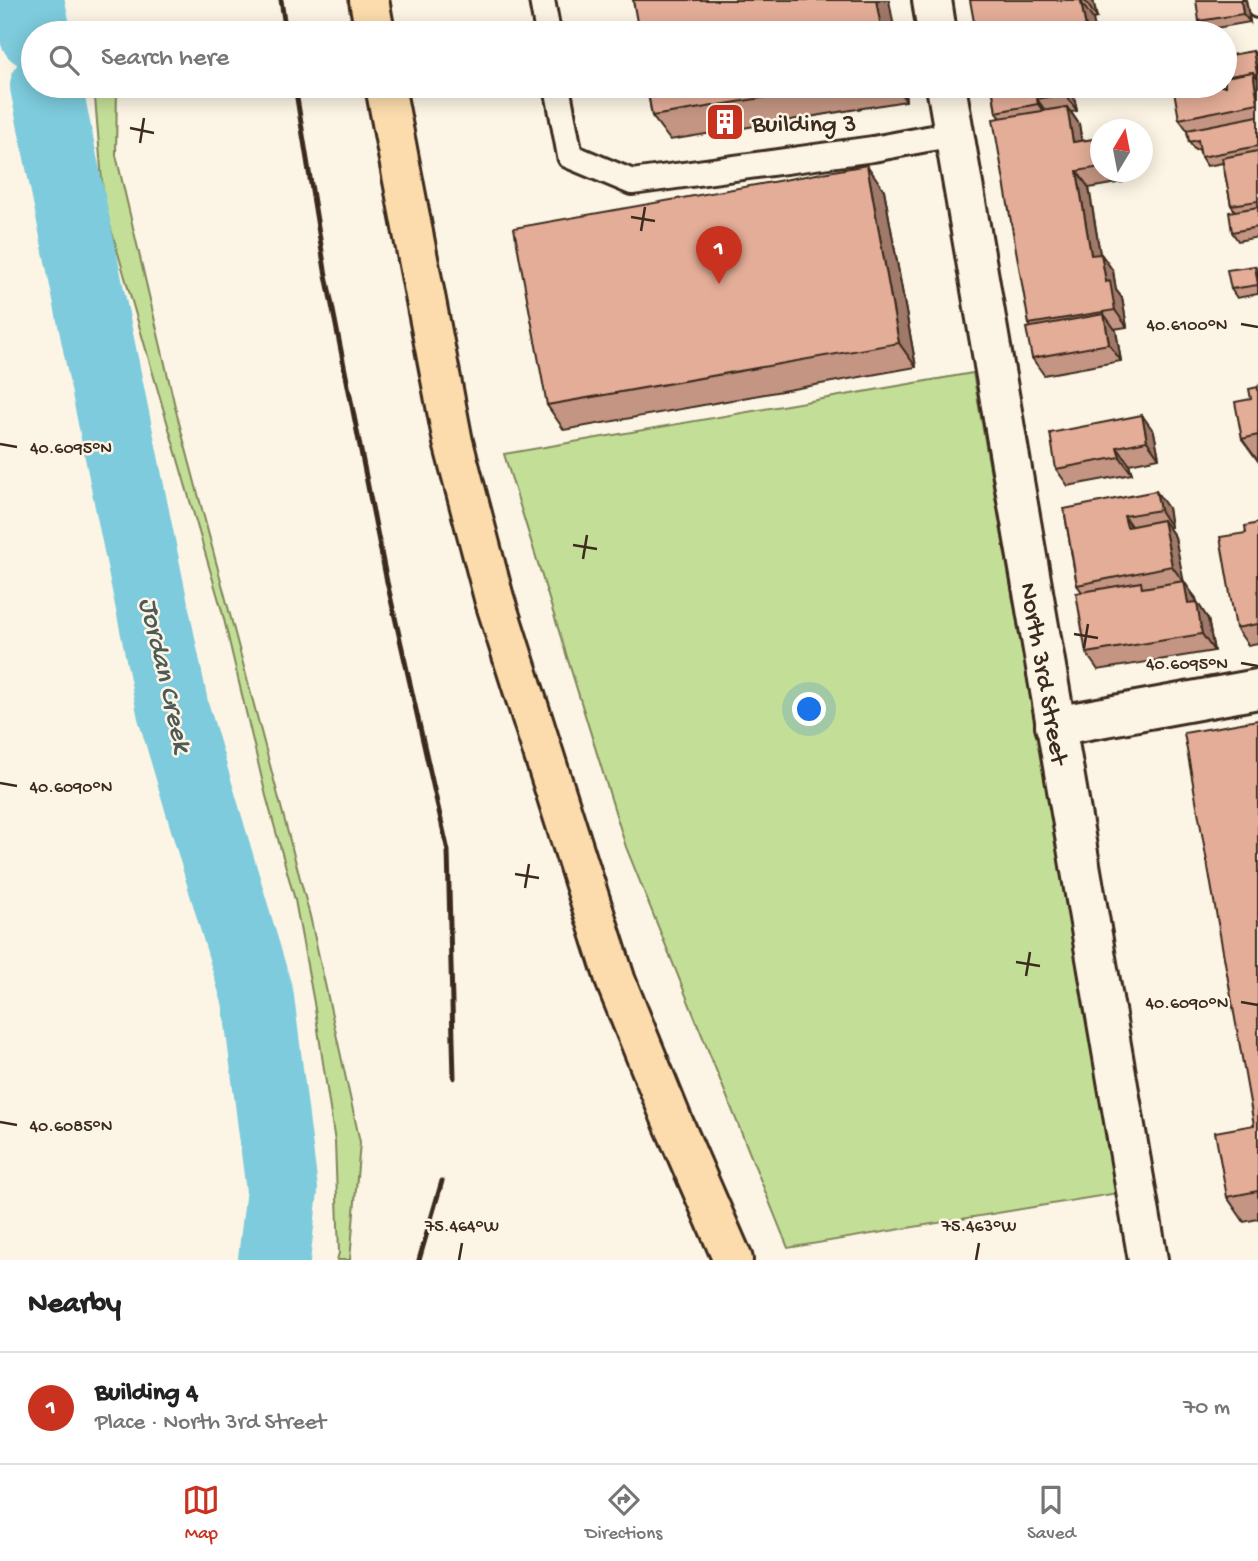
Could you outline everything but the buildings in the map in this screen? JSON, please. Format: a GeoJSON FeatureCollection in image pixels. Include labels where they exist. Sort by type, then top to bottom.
{"type":"FeatureCollection","features":[{"type":"Feature","properties":{"kind":"main road"},"geometry":{"type":"LineString","coordinates":[[369,0],[373,21]]}},
{"type":"Feature","properties":{"kind":"main road"},"geometry":{"type":"LineString","coordinates":[[387,98],[453,442],[494,598],[616,982],[733,1260]]}},
{"type":"Feature","properties":{"kind":"street","name":"North 3rd Street"},"geometry":{"type":"LineString","coordinates":[[948,98],[1148,1260]]}},
{"type":"Feature","properties":{"kind":"street"},"geometry":{"type":"LineString","coordinates":[[1055,726],[1258,689]]}},
{"type":"Feature","properties":{"kind":"lane"},"geometry":{"type":"LineString","coordinates":[[542,0],[546,21]]}},
{"type":"Feature","properties":{"kind":"lane"},"geometry":{"type":"LineString","coordinates":[[1257,0],[1258,5]]}},
{"type":"Feature","properties":{"kind":"lane"},"geometry":{"type":"LineString","coordinates":[[559,98],[570,156],[632,182],[873,149],[954,134]]}},
{"type":"Feature","properties":{"kind":"green space"},"geometry":{"type":"Polygon","coordinates":[[[95,98],[117,98],[116,155],[177,415],[310,916],[360,1142],[350,1260],[337,1260],[339,1253],[335,1142],[295,900],[266,796],[222,611],[104,205],[95,98]]]}},
{"type":"Feature","properties":{"kind":"green space"},"geometry":{"type":"Polygon","coordinates":[[[973,373],[1118,1193],[788,1248],[626,847],[504,454],[973,373]]]}},
{"type":"Feature","properties":{"kind":"waterway","name":"Jordan Creek"},"geometry":{"type":"LineString","coordinates":[[28,0],[32,21]]}},
{"type":"Feature","properties":{"kind":"waterway","name":"Jordan Creek"},"geometry":{"type":"LineString","coordinates":[[48,98],[173,710],[258,998],[282,1190],[274,1260]]}},
{"type":"Feature","properties":{"kind":"railway"},"geometry":{"type":"LineString","coordinates":[[281,0],[284,21]]}},
{"type":"Feature","properties":{"kind":"railway"},"geometry":{"type":"LineString","coordinates":[[297,98],[325,270],[387,582],[448,851],[454,1078]]}},
{"type":"Feature","properties":{"kind":"railway"},"geometry":{"type":"LineString","coordinates":[[419,1260],[442,1181]]}},
{"type":"Feature","properties":{"kind":"place","name":"Building 3"},"geometry":{"type":"Point","coordinates":[725,122]}},
{"type":"Feature","properties":{"kind":"place","name":"Building 4"},"geometry":{"type":"Point","coordinates":[719,284]}}]}
